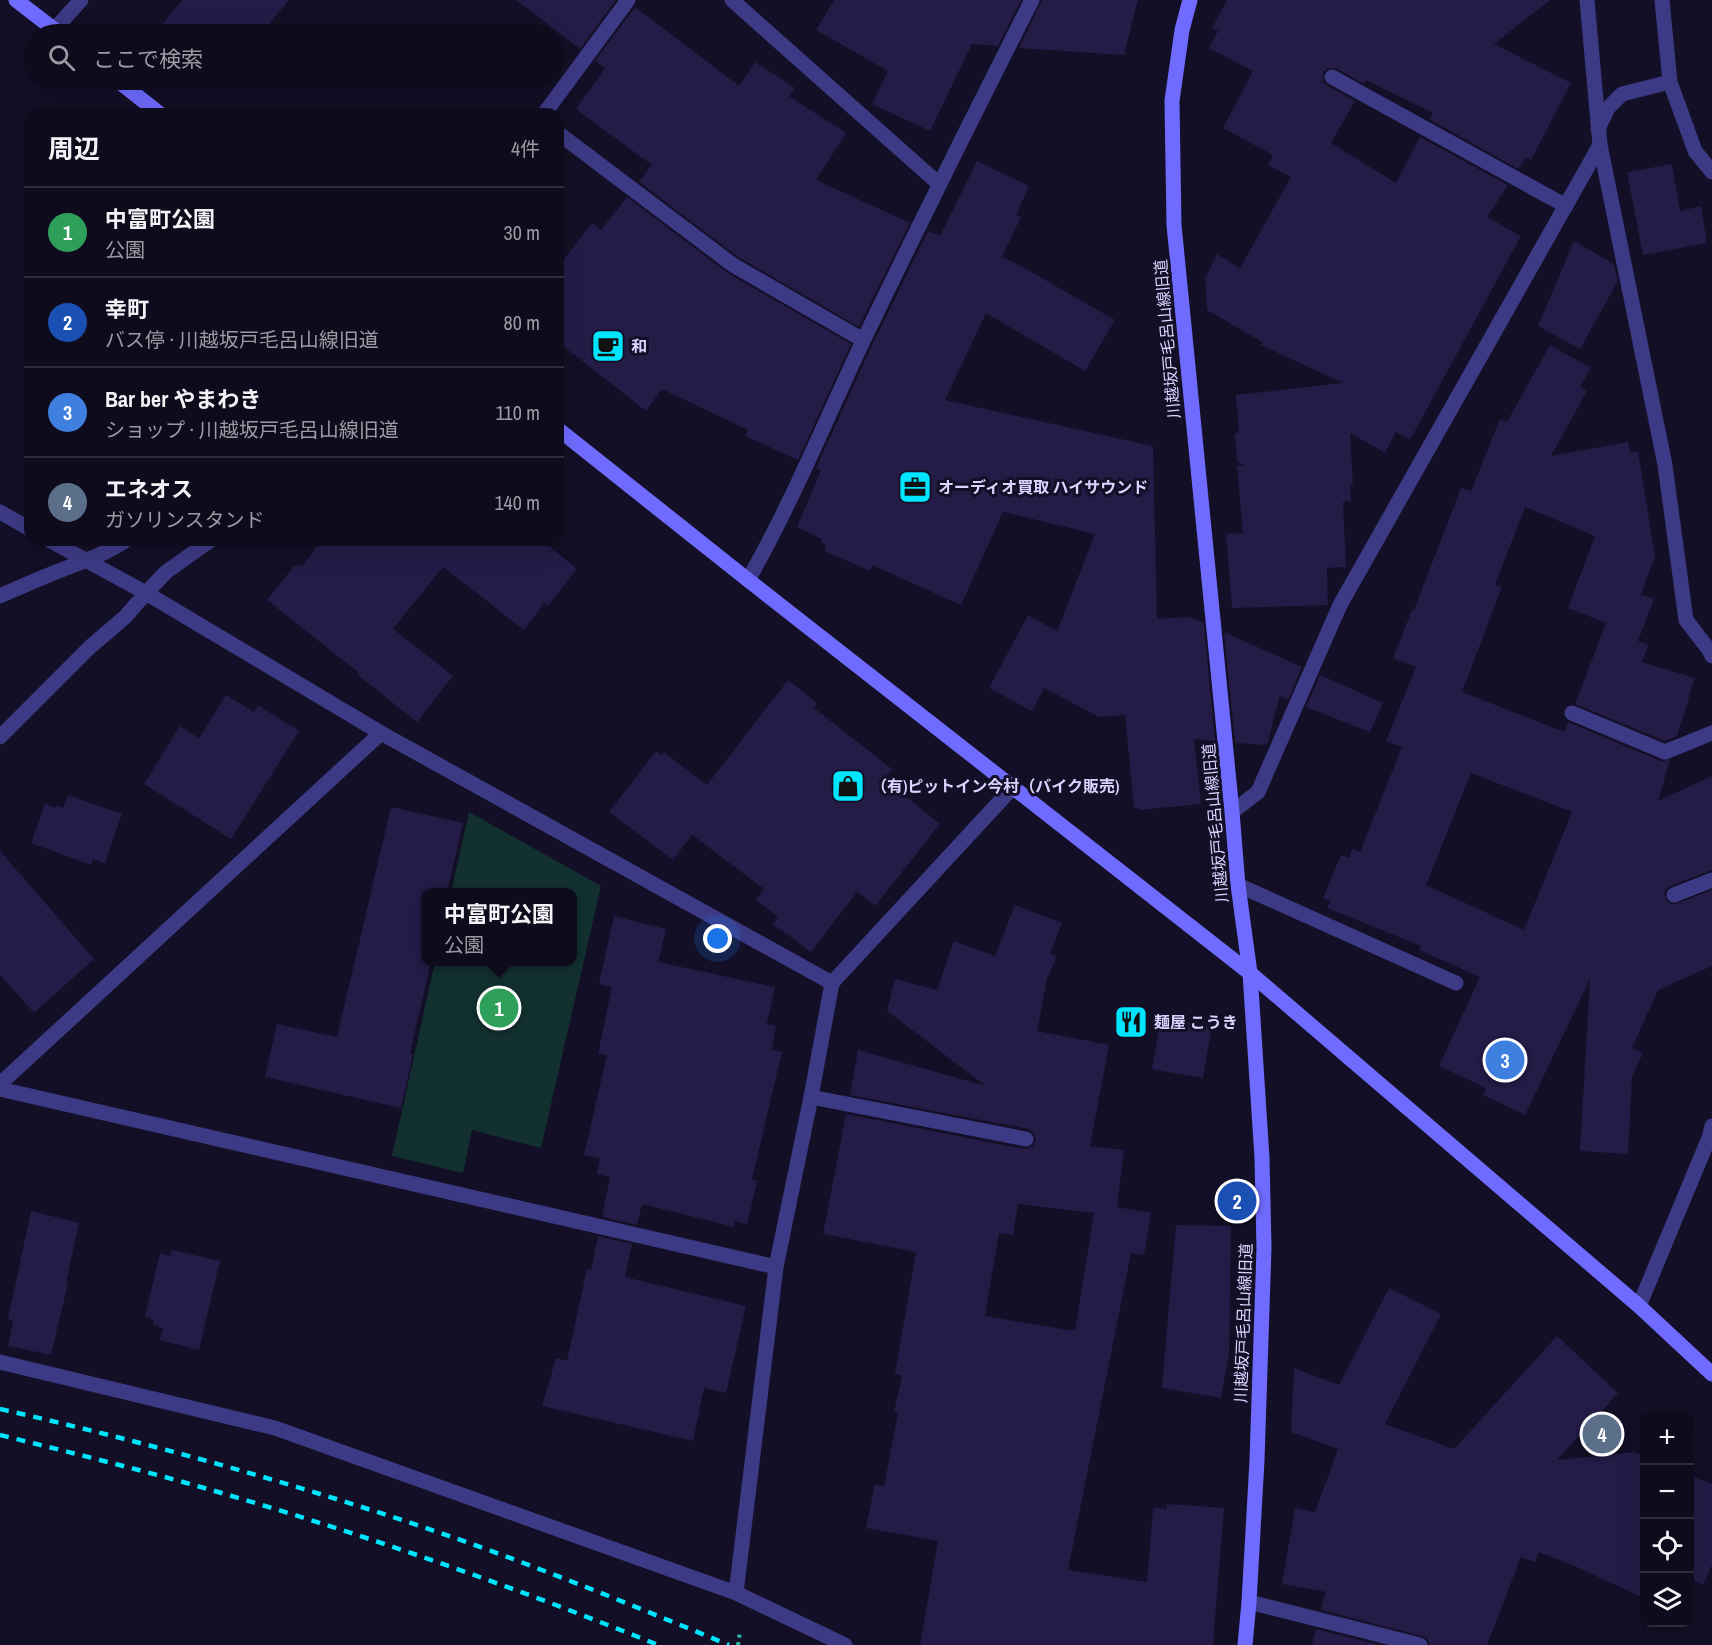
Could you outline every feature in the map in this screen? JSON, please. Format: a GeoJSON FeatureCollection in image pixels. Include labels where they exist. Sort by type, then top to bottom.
{"type":"FeatureCollection","features":[{"type":"Feature","properties":{"kind":"street"},"geometry":{"type":"LineString","coordinates":[[16,0],[47,24]]}},
{"type":"Feature","properties":{"kind":"street"},"geometry":{"type":"LineString","coordinates":[[63,24],[81,0]]}},
{"type":"Feature","properties":{"kind":"street"},"geometry":{"type":"LineString","coordinates":[[564,87],[628,0]]}},
{"type":"Feature","properties":{"kind":"street"},"geometry":{"type":"LineString","coordinates":[[732,0],[939,184]]}},
{"type":"Feature","properties":{"kind":"street"},"geometry":{"type":"LineString","coordinates":[[748,580],[771,540],[863,340],[1032,0]]}},
{"type":"Feature","properties":{"kind":"street","name":"川越坂戸毛呂山線旧道"},"geometry":{"type":"LineString","coordinates":[[1190,0],[1182,30],[1172,101],[1174,225],[1238,885],[1250,973],[1262,1158],[1264,1248],[1257,1460],[1245,1645]]}},
{"type":"Feature","properties":{"kind":"street"},"geometry":{"type":"LineString","coordinates":[[1587,0],[1600,146],[1665,465],[1686,620],[1711,651]]}},
{"type":"Feature","properties":{"kind":"street"},"geometry":{"type":"LineString","coordinates":[[1662,0],[1670,82],[1695,151],[1712,172]]}},
{"type":"Feature","properties":{"kind":"street"},"geometry":{"type":"LineString","coordinates":[[1332,76],[1566,206]]}},
{"type":"Feature","properties":{"kind":"street"},"geometry":{"type":"LineString","coordinates":[[1598,129],[1608,108],[1622,94],[1670,82]]}},
{"type":"Feature","properties":{"kind":"street"},"geometry":{"type":"LineString","coordinates":[[130,90],[152,108]]}},
{"type":"Feature","properties":{"kind":"street"},"geometry":{"type":"LineString","coordinates":[[548,108],[562,90]]}},
{"type":"Feature","properties":{"kind":"street"},"geometry":{"type":"LineString","coordinates":[[564,138],[733,266],[863,340]]}},
{"type":"Feature","properties":{"kind":"street"},"geometry":{"type":"LineString","coordinates":[[1232,812],[1258,792],[1340,605],[1600,146]]}},
{"type":"Feature","properties":{"kind":"street"},"geometry":{"type":"LineString","coordinates":[[564,434],[1250,973],[1639,1306],[1712,1374]]}},
{"type":"Feature","properties":{"kind":"street"},"geometry":{"type":"LineString","coordinates":[[0,512],[24,526]]}},
{"type":"Feature","properties":{"kind":"street"},"geometry":{"type":"LineString","coordinates":[[59,546],[146,593],[381,733],[832,983]]}},
{"type":"Feature","properties":{"kind":"street"},"geometry":{"type":"LineString","coordinates":[[0,596],[61,570],[87,562],[118,546]]}},
{"type":"Feature","properties":{"kind":"street"},"geometry":{"type":"LineString","coordinates":[[0,737],[90,647],[125,617],[166,572],[203,546]]}},
{"type":"Feature","properties":{"kind":"street"},"geometry":{"type":"LineString","coordinates":[[1572,713],[1665,752],[1712,733]]}},
{"type":"Feature","properties":{"kind":"street"},"geometry":{"type":"LineString","coordinates":[[0,1087],[381,733]]}},
{"type":"Feature","properties":{"kind":"street"},"geometry":{"type":"LineString","coordinates":[[736,1593],[776,1267],[832,983],[1013,787]]}},
{"type":"Feature","properties":{"kind":"street"},"geometry":{"type":"LineString","coordinates":[[1674,895],[1712,880]]}},
{"type":"Feature","properties":{"kind":"street"},"geometry":{"type":"LineString","coordinates":[[1238,885],[1456,983]]}},
{"type":"Feature","properties":{"kind":"street"},"geometry":{"type":"LineString","coordinates":[[0,1087],[776,1267]]}},
{"type":"Feature","properties":{"kind":"street"},"geometry":{"type":"LineString","coordinates":[[811,1097],[1026,1140]]}},
{"type":"Feature","properties":{"kind":"street"},"geometry":{"type":"LineString","coordinates":[[1639,1306],[1712,1126]]}},
{"type":"Feature","properties":{"kind":"street"},"geometry":{"type":"LineString","coordinates":[[0,1362],[275,1428],[736,1593],[845,1645]]}},
{"type":"Feature","properties":{"kind":"street"},"geometry":{"type":"LineString","coordinates":[[1249,1602],[1420,1645]]}},
{"type":"Feature","properties":{"kind":"green space"},"geometry":{"type":"Polygon","coordinates":[[[469,812],[601,886],[541,1148],[472,1130],[463,1173],[392,1156],[434,966],[577,966],[577,888],[452,888],[469,812]]]}},
{"type":"Feature","properties":{"kind":"building"},"geometry":{"type":"Polygon","coordinates":[[[182,0],[289,0],[269,24],[162,24],[182,0]]]}},
{"type":"Feature","properties":{"kind":"building"},"geometry":{"type":"Polygon","coordinates":[[[516,0],[616,0],[580,49],[564,37],[564,24],[547,24],[516,0]]]}},
{"type":"Feature","properties":{"kind":"building"},"geometry":{"type":"Polygon","coordinates":[[[834,0],[1021,0],[998,46],[972,44],[930,131],[872,104],[888,71],[816,30],[834,0]]]}},
{"type":"Feature","properties":{"kind":"building"},"geometry":{"type":"Polygon","coordinates":[[[1042,0],[1138,0],[1124,55],[1019,48],[1042,0]]]}},
{"type":"Feature","properties":{"kind":"building"},"geometry":{"type":"Polygon","coordinates":[[[1227,0],[1550,0],[1494,44],[1571,83],[1531,160],[1526,157],[1518,169],[1429,119],[1433,113],[1366,80],[1364,84],[1336,68],[1328,68],[1323,73],[1323,82],[1355,101],[1331,143],[1396,183],[1420,137],[1508,185],[1487,217],[1521,236],[1410,440],[1396,432],[1385,453],[1350,433],[1353,485],[1350,485],[1351,501],[1343,502],[1346,567],[1327,568],[1328,605],[1232,608],[1226,534],[1243,533],[1237,465],[1247,467],[1237,461],[1235,433],[1239,433],[1236,395],[1343,383],[1261,345],[1262,342],[1207,310],[1205,279],[1217,254],[1240,268],[1291,177],[1268,165],[1273,155],[1223,128],[1253,71],[1209,48],[1218,31],[1212,28],[1227,0]]]}},
{"type":"Feature","properties":{"kind":"building"},"geometry":{"type":"Polygon","coordinates":[[[635,7],[739,86],[755,62],[795,88],[789,96],[846,133],[816,180],[910,223],[859,327],[738,257],[639,182],[652,165],[576,109],[605,68],[595,61],[635,7]]]}},
{"type":"Feature","properties":{"kind":"building"},"geometry":{"type":"Polygon","coordinates":[[[977,161],[1029,186],[1016,215],[1021,217],[1002,257],[1115,320],[1085,371],[986,313],[945,400],[1153,446],[1157,619],[1190,617],[1204,623],[1215,741],[1194,739],[1201,804],[1139,810],[1138,807],[1134,808],[1125,715],[1099,717],[1044,688],[1032,711],[989,688],[1028,615],[1057,631],[1095,534],[1003,512],[961,605],[872,565],[870,571],[824,551],[826,545],[821,542],[822,539],[797,527],[821,470],[816,468],[873,343],[928,231],[940,236],[977,161]]]}},
{"type":"Feature","properties":{"kind":"building"},"geometry":{"type":"Polygon","coordinates":[[[1672,164],[1680,211],[1701,206],[1707,243],[1643,255],[1627,172],[1672,164]]]}},
{"type":"Feature","properties":{"kind":"building"},"geometry":{"type":"Polygon","coordinates":[[[627,197],[728,273],[851,344],[798,460],[745,436],[748,430],[662,389],[646,411],[564,347],[564,259],[592,223],[601,230],[627,197]]]}},
{"type":"Feature","properties":{"kind":"building"},"geometry":{"type":"Polygon","coordinates":[[[1574,241],[1614,264],[1618,281],[1580,349],[1538,326],[1574,241]]]}},
{"type":"Feature","properties":{"kind":"building"},"geometry":{"type":"Polygon","coordinates":[[[1550,345],[1591,368],[1580,387],[1587,391],[1551,456],[1628,442],[1630,452],[1638,451],[1655,557],[1641,594],[1654,599],[1638,641],[1648,645],[1642,662],[1695,678],[1677,736],[1665,741],[1575,704],[1606,623],[1568,608],[1595,536],[1525,507],[1495,585],[1502,587],[1462,692],[1564,732],[1568,722],[1661,761],[1670,760],[1658,801],[1712,776],[1712,870],[1670,886],[1664,894],[1668,902],[1673,905],[1712,890],[1712,966],[1658,990],[1632,1048],[1643,1053],[1632,1076],[1628,1154],[1580,1151],[1590,979],[1525,1115],[1483,1095],[1486,1088],[1439,1066],[1480,977],[1419,950],[1421,946],[1327,908],[1331,901],[1323,898],[1341,855],[1349,858],[1352,849],[1360,852],[1402,747],[1386,741],[1416,667],[1393,658],[1461,488],[1471,491],[1500,419],[1507,422],[1550,345]],[[1471,773],[1426,885],[1524,930],[1572,812],[1471,773]]]}},
{"type":"Feature","properties":{"kind":"building"},"geometry":{"type":"Polygon","coordinates":[[[317,546],[549,546],[577,569],[548,606],[544,603],[524,630],[443,567],[393,629],[453,676],[417,722],[267,600],[294,566],[303,565],[317,546]]]}},
{"type":"Feature","properties":{"kind":"building"},"geometry":{"type":"Polygon","coordinates":[[[1224,632],[1302,667],[1288,700],[1280,696],[1267,745],[1235,743],[1224,632]]]}},
{"type":"Feature","properties":{"kind":"building"},"geometry":{"type":"Polygon","coordinates":[[[1320,675],[1383,703],[1370,732],[1306,707],[1320,675]]]}},
{"type":"Feature","properties":{"kind":"building"},"geometry":{"type":"Polygon","coordinates":[[[788,680],[817,703],[814,708],[892,769],[884,779],[940,824],[875,906],[857,892],[811,952],[773,924],[778,917],[756,900],[764,889],[692,835],[673,860],[609,812],[656,751],[661,755],[664,752],[707,785],[788,680]]]}},
{"type":"Feature","properties":{"kind":"building"},"geometry":{"type":"Polygon","coordinates":[[[226,695],[254,712],[258,705],[299,731],[231,839],[144,784],[180,726],[199,738],[226,695]]]}},
{"type":"Feature","properties":{"kind":"building"},"geometry":{"type":"Polygon","coordinates":[[[68,795],[122,814],[105,863],[93,859],[91,865],[31,843],[45,804],[63,808],[68,795]]]}},
{"type":"Feature","properties":{"kind":"building"},"geometry":{"type":"Polygon","coordinates":[[[391,807],[463,823],[448,888],[421,888],[421,966],[430,966],[410,1053],[413,1054],[401,1108],[265,1077],[277,1024],[337,1037],[391,807]]]}},
{"type":"Feature","properties":{"kind":"building"},"geometry":{"type":"Polygon","coordinates":[[[0,851],[94,959],[34,1013],[0,975],[0,851]]]}},
{"type":"Feature","properties":{"kind":"building"},"geometry":{"type":"Polygon","coordinates":[[[1015,905],[1062,923],[1050,954],[1057,956],[1047,979],[1037,1031],[1109,1045],[1090,1146],[1124,1150],[1117,1207],[1151,1213],[1144,1255],[1131,1253],[1068,1570],[1147,1582],[1153,1508],[1166,1509],[1167,1504],[1224,1508],[1213,1645],[920,1645],[938,1541],[866,1528],[875,1484],[884,1486],[898,1413],[894,1412],[902,1376],[895,1374],[916,1252],[823,1234],[846,1114],[1024,1149],[1033,1146],[1036,1140],[1033,1132],[1028,1129],[850,1095],[858,1050],[986,1086],[887,1011],[895,979],[937,990],[954,941],[995,956],[1015,905]],[[1018,1204],[1013,1235],[999,1233],[985,1316],[1075,1331],[1094,1213],[1018,1204]]]}},
{"type":"Feature","properties":{"kind":"building"},"geometry":{"type":"Polygon","coordinates":[[[614,916],[666,929],[658,962],[775,987],[767,1024],[776,1026],[772,1050],[782,1052],[752,1179],[757,1181],[747,1224],[735,1221],[734,1227],[642,1204],[637,1225],[602,1217],[610,1177],[597,1174],[600,1158],[584,1155],[607,1055],[598,1054],[612,987],[599,984],[614,916]]]}},
{"type":"Feature","properties":{"kind":"building"},"geometry":{"type":"Polygon","coordinates":[[[1161,1017],[1212,1026],[1203,1078],[1152,1069],[1161,1017]]]}},
{"type":"Feature","properties":{"kind":"building"},"geometry":{"type":"Polygon","coordinates":[[[31,1211],[79,1223],[51,1355],[8,1346],[13,1321],[8,1319],[31,1211]]]}},
{"type":"Feature","properties":{"kind":"building"},"geometry":{"type":"Polygon","coordinates":[[[1176,1225],[1231,1226],[1229,1353],[1221,1398],[1162,1388],[1176,1225]]]}},
{"type":"Feature","properties":{"kind":"building"},"geometry":{"type":"Polygon","coordinates":[[[598,1236],[632,1244],[625,1277],[746,1306],[726,1393],[704,1388],[693,1441],[542,1406],[556,1358],[567,1361],[587,1269],[591,1270],[598,1236]]]}},
{"type":"Feature","properties":{"kind":"building"},"geometry":{"type":"Polygon","coordinates":[[[172,1250],[220,1261],[199,1350],[160,1340],[163,1328],[153,1325],[154,1320],[145,1317],[160,1253],[170,1256],[172,1250]]]}},
{"type":"Feature","properties":{"kind":"building"},"geometry":{"type":"Polygon","coordinates":[[[1389,1288],[1441,1314],[1385,1424],[1454,1449],[1557,1336],[1618,1393],[1557,1460],[1635,1452],[1640,1454],[1639,1596],[1539,1552],[1535,1562],[1521,1557],[1487,1645],[1430,1645],[1427,1638],[1422,1636],[1321,1610],[1326,1592],[1282,1584],[1295,1508],[1315,1512],[1338,1449],[1291,1432],[1294,1368],[1339,1385],[1389,1288]]]}},
{"type":"Feature","properties":{"kind":"building"},"geometry":{"type":"Polygon","coordinates":[[[1694,1477],[1712,1484],[1712,1565],[1703,1585],[1694,1580],[1694,1477]]]}},
{"type":"Feature","properties":{"kind":"building"},"geometry":{"type":"Polygon","coordinates":[[[1316,1629],[1380,1645],[1312,1645],[1316,1629]]]}},
{"type":"Feature","properties":{"kind":"railway"},"geometry":{"type":"LineString","coordinates":[[0,1409],[212,1462],[368,1509],[537,1568],[729,1645]]}},
{"type":"Feature","properties":{"kind":"railway"},"geometry":{"type":"LineString","coordinates":[[0,1435],[182,1482],[347,1532],[504,1586],[658,1645]]}},
{"type":"Feature","properties":{"kind":"place","name":"和"},"geometry":{"type":"Point","coordinates":[608,346]}},
{"type":"Feature","properties":{"kind":"place","name":"オーディオ買取 ハイサウンド"},"geometry":{"type":"Point","coordinates":[915,487]}},
{"type":"Feature","properties":{"kind":"place","name":"（有)ピットイン今村（バイク販売)"},"geometry":{"type":"Point","coordinates":[848,786]}},
{"type":"Feature","properties":{"kind":"place","name":"中富町公園"},"geometry":{"type":"Point","coordinates":[499,1008]}},
{"type":"Feature","properties":{"kind":"place","name":"麺屋 こうき"},"geometry":{"type":"Point","coordinates":[1131,1022]}},
{"type":"Feature","properties":{"kind":"place","name":"Bar ber やまわき"},"geometry":{"type":"Point","coordinates":[1505,1060]}},
{"type":"Feature","properties":{"kind":"place","name":"幸町"},"geometry":{"type":"Point","coordinates":[1237,1201]}},
{"type":"Feature","properties":{"kind":"place","name":"エネオス"},"geometry":{"type":"Point","coordinates":[1602,1434]}}]}
